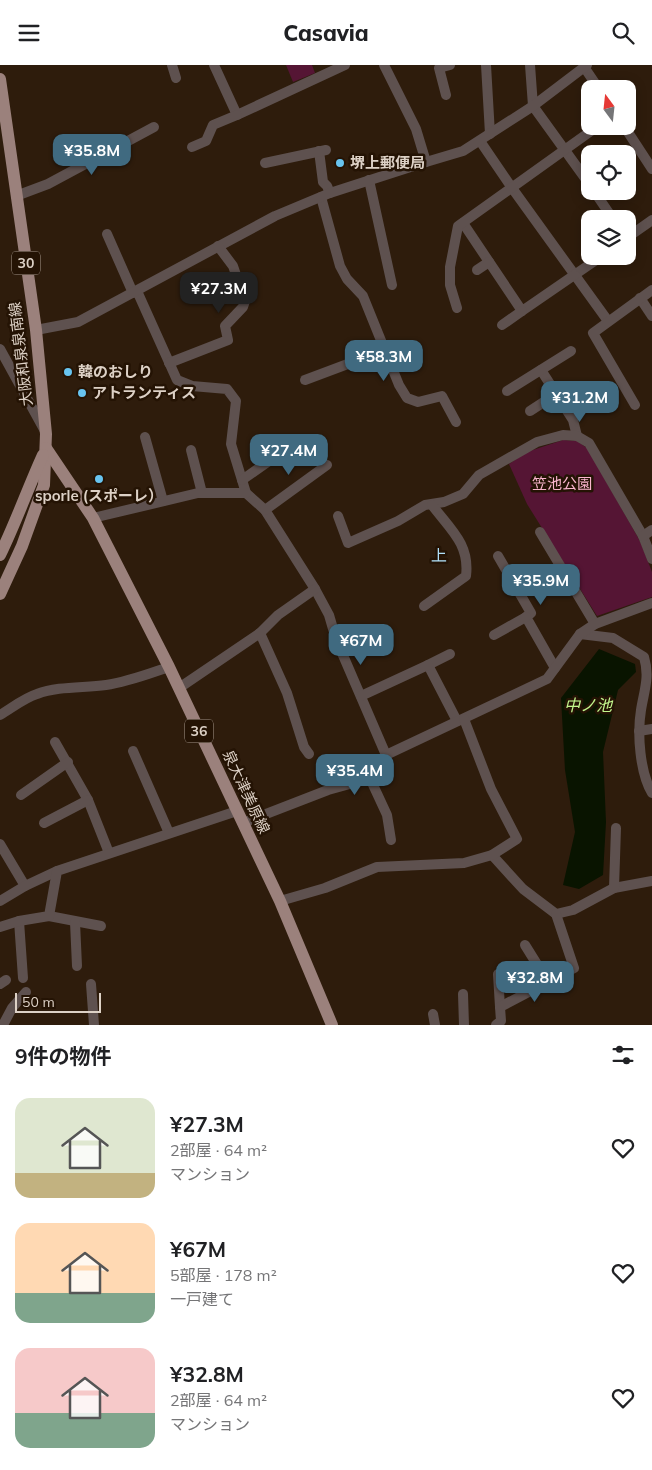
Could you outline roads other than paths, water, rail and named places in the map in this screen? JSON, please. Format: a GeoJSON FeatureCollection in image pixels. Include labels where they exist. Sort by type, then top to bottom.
{"type":"FeatureCollection","features":[{"type":"Feature","properties":{"kind":"main road","name":"大阪和泉泉南線"},"geometry":{"type":"LineString","coordinates":[[0,79],[36,330],[46,434],[44,485],[22,547],[0,594]]}},
{"type":"Feature","properties":{"kind":"main road","name":"大阪和泉泉南線"},"geometry":{"type":"LineString","coordinates":[[0,555],[15,526],[31,481],[46,448]]}},
{"type":"Feature","properties":{"kind":"main road","name":"泉大津美原線"},"geometry":{"type":"LineString","coordinates":[[46,448],[93,518],[169,667],[280,901],[332,1025]]}},
{"type":"Feature","properties":{"kind":"street"},"geometry":{"type":"LineString","coordinates":[[172,65],[176,78]]}},
{"type":"Feature","properties":{"kind":"street"},"geometry":{"type":"LineString","coordinates":[[214,65],[237,115]]}},
{"type":"Feature","properties":{"kind":"street"},"geometry":{"type":"LineString","coordinates":[[192,147],[206,141],[213,125],[346,65]]}},
{"type":"Feature","properties":{"kind":"street"},"geometry":{"type":"LineString","coordinates":[[384,65],[416,129],[426,162]]}},
{"type":"Feature","properties":{"kind":"street"},"geometry":{"type":"LineString","coordinates":[[446,95],[439,68],[450,65]]}},
{"type":"Feature","properties":{"kind":"street"},"geometry":{"type":"LineString","coordinates":[[486,65],[490,134]]}},
{"type":"Feature","properties":{"kind":"street"},"geometry":{"type":"LineString","coordinates":[[530,65],[533,106],[581,172]]}},
{"type":"Feature","properties":{"kind":"street"},"geometry":{"type":"LineString","coordinates":[[36,330],[78,322],[275,216],[325,195],[462,151],[533,106],[586,66],[594,80]]}},
{"type":"Feature","properties":{"kind":"street"},"geometry":{"type":"LineString","coordinates":[[16,197],[48,184],[154,127]]}},
{"type":"Feature","properties":{"kind":"street"},"geometry":{"type":"LineString","coordinates":[[456,308],[450,285],[450,267],[458,226],[586,135]]}},
{"type":"Feature","properties":{"kind":"street"},"geometry":{"type":"LineString","coordinates":[[630,135],[652,169]]}},
{"type":"Feature","properties":{"kind":"street"},"geometry":{"type":"LineString","coordinates":[[480,141],[608,321]]}},
{"type":"Feature","properties":{"kind":"street"},"geometry":{"type":"LineString","coordinates":[[265,163],[322,151],[323,182],[327,186],[325,195],[340,266],[346,279],[364,296],[399,385],[408,398],[418,402],[442,395],[456,422]]}},
{"type":"Feature","properties":{"kind":"street"},"geometry":{"type":"LineString","coordinates":[[369,180],[392,285]]}},
{"type":"Feature","properties":{"kind":"street"},"geometry":{"type":"LineString","coordinates":[[636,231],[652,220]]}},
{"type":"Feature","properties":{"kind":"street"},"geometry":{"type":"LineString","coordinates":[[463,223],[522,311]]}},
{"type":"Feature","properties":{"kind":"street"},"geometry":{"type":"LineString","coordinates":[[108,234],[177,379],[192,386],[227,389],[236,401],[231,444],[246,493],[265,509],[329,615],[336,639],[386,755]]}},
{"type":"Feature","properties":{"kind":"street"},"geometry":{"type":"LineString","coordinates":[[169,363],[228,339],[225,326],[243,307],[246,301],[233,266],[218,246]]}},
{"type":"Feature","properties":{"kind":"street"},"geometry":{"type":"LineString","coordinates":[[477,270],[489,262]]}},
{"type":"Feature","properties":{"kind":"street"},"geometry":{"type":"LineString","coordinates":[[502,325],[590,265]]}},
{"type":"Feature","properties":{"kind":"street"},"geometry":{"type":"LineString","coordinates":[[635,405],[593,333],[652,290]]}},
{"type":"Feature","properties":{"kind":"street"},"geometry":{"type":"LineString","coordinates":[[640,298],[652,316]]}},
{"type":"Feature","properties":{"kind":"street"},"geometry":{"type":"LineString","coordinates":[[0,349],[46,434]]}},
{"type":"Feature","properties":{"kind":"street"},"geometry":{"type":"LineString","coordinates":[[305,380],[386,350]]}},
{"type":"Feature","properties":{"kind":"street"},"geometry":{"type":"LineString","coordinates":[[507,391],[571,351]]}},
{"type":"Feature","properties":{"kind":"street"},"geometry":{"type":"LineString","coordinates":[[541,370],[573,420],[577,436]]}},
{"type":"Feature","properties":{"kind":"street"},"geometry":{"type":"LineString","coordinates":[[530,411],[556,394]]}},
{"type":"Feature","properties":{"kind":"street"},"geometry":{"type":"LineString","coordinates":[[338,516],[348,543],[398,521],[425,505],[432,505],[463,494],[479,475],[537,441],[563,435],[577,436],[589,443],[643,536],[652,559]]}},
{"type":"Feature","properties":{"kind":"street"},"geometry":{"type":"LineString","coordinates":[[145,437],[163,501]]}},
{"type":"Feature","properties":{"kind":"street"},"geometry":{"type":"LineString","coordinates":[[242,480],[289,447]]}},
{"type":"Feature","properties":{"kind":"street"},"geometry":{"type":"LineString","coordinates":[[191,450],[202,493]]}},
{"type":"Feature","properties":{"kind":"street"},"geometry":{"type":"LineString","coordinates":[[265,509],[327,465]]}},
{"type":"Feature","properties":{"kind":"street"},"geometry":{"type":"LineString","coordinates":[[93,518],[202,493],[246,493]]}},
{"type":"Feature","properties":{"kind":"street"},"geometry":{"type":"LineString","coordinates":[[424,606],[466,576],[468,567],[467,557],[461,543],[432,505]]}},
{"type":"Feature","properties":{"kind":"street"},"geometry":{"type":"LineString","coordinates":[[643,536],[652,529]]}},
{"type":"Feature","properties":{"kind":"street"},"geometry":{"type":"LineString","coordinates":[[540,532],[595,624]]}},
{"type":"Feature","properties":{"kind":"street"},"geometry":{"type":"LineString","coordinates":[[494,635],[531,613],[498,556]]}},
{"type":"Feature","properties":{"kind":"street"},"geometry":{"type":"LineString","coordinates":[[179,688],[260,633],[278,615],[315,589]]}},
{"type":"Feature","properties":{"kind":"street"},"geometry":{"type":"LineString","coordinates":[[243,823],[328,790],[357,782],[368,774],[386,755],[547,679],[580,634],[595,624],[652,603]]}},
{"type":"Feature","properties":{"kind":"street"},"geometry":{"type":"LineString","coordinates":[[526,617],[555,669]]}},
{"type":"Feature","properties":{"kind":"street"},"geometry":{"type":"LineString","coordinates":[[260,633],[287,693],[304,747],[309,754]]}},
{"type":"Feature","properties":{"kind":"street"},"geometry":{"type":"LineString","coordinates":[[580,634],[612,638],[644,657],[648,671],[638,736],[648,770],[648,786],[652,793]]}},
{"type":"Feature","properties":{"kind":"street"},"geometry":{"type":"LineString","coordinates":[[361,696],[450,654]]}},
{"type":"Feature","properties":{"kind":"street"},"geometry":{"type":"LineString","coordinates":[[280,901],[325,888],[377,867],[464,863],[492,855],[517,839],[491,789],[460,720],[428,665]]}},
{"type":"Feature","properties":{"kind":"street"},"geometry":{"type":"LineString","coordinates":[[0,715],[31,695],[55,689],[79,689],[128,681],[169,667]]}},
{"type":"Feature","properties":{"kind":"street"},"geometry":{"type":"LineString","coordinates":[[639,731],[652,729]]}},
{"type":"Feature","properties":{"kind":"street"},"geometry":{"type":"LineString","coordinates":[[55,742],[88,799],[109,853]]}},
{"type":"Feature","properties":{"kind":"street"},"geometry":{"type":"LineString","coordinates":[[133,751],[169,833]]}},
{"type":"Feature","properties":{"kind":"street"},"geometry":{"type":"LineString","coordinates":[[21,795],[68,762]]}},
{"type":"Feature","properties":{"kind":"street"},"geometry":{"type":"LineString","coordinates":[[368,774],[387,815],[391,840]]}},
{"type":"Feature","properties":{"kind":"street"},"geometry":{"type":"LineString","coordinates":[[44,823],[88,799]]}},
{"type":"Feature","properties":{"kind":"street"},"geometry":{"type":"LineString","coordinates":[[0,901],[25,886],[57,871],[237,811]]}},
{"type":"Feature","properties":{"kind":"street"},"geometry":{"type":"LineString","coordinates":[[614,888],[616,828]]}},
{"type":"Feature","properties":{"kind":"street"},"geometry":{"type":"LineString","coordinates":[[0,844],[25,886]]}},
{"type":"Feature","properties":{"kind":"street"},"geometry":{"type":"LineString","coordinates":[[492,855],[523,889],[556,914],[574,967],[500,1007]]}},
{"type":"Feature","properties":{"kind":"street"},"geometry":{"type":"LineString","coordinates":[[49,916],[57,871]]}},
{"type":"Feature","properties":{"kind":"street"},"geometry":{"type":"LineString","coordinates":[[556,914],[573,910],[614,888],[652,881]]}},
{"type":"Feature","properties":{"kind":"street"},"geometry":{"type":"LineString","coordinates":[[0,927],[19,921],[49,916],[101,926]]}},
{"type":"Feature","properties":{"kind":"street"},"geometry":{"type":"LineString","coordinates":[[19,921],[23,978]]}},
{"type":"Feature","properties":{"kind":"street"},"geometry":{"type":"LineString","coordinates":[[75,921],[77,966]]}},
{"type":"Feature","properties":{"kind":"street"},"geometry":{"type":"LineString","coordinates":[[525,945],[548,982]]}},
{"type":"Feature","properties":{"kind":"street"},"geometry":{"type":"LineString","coordinates":[[496,1025],[501,1021],[498,974]]}},
{"type":"Feature","properties":{"kind":"street"},"geometry":{"type":"LineString","coordinates":[[91,984],[94,1025]]}},
{"type":"Feature","properties":{"kind":"street"},"geometry":{"type":"LineString","coordinates":[[3,1025],[12,1008],[26,992]]}},
{"type":"Feature","properties":{"kind":"street"},"geometry":{"type":"LineString","coordinates":[[463,995],[464,1025]]}},
{"type":"Feature","properties":{"kind":"street"},"geometry":{"type":"LineString","coordinates":[[433,1014],[435,1025]]}},
{"type":"Feature","properties":{"kind":"water","name":"中ノ池"},"geometry":{"type":"Polygon","coordinates":[[[599,649],[635,664],[636,672],[618,690],[603,752],[606,822],[603,875],[579,889],[563,885],[575,832],[565,770],[561,698],[599,649]]]}},
{"type":"Feature","properties":{"kind":"place","name":"堺上郵便局"},"geometry":{"type":"Point","coordinates":[340,163]}},
{"type":"Feature","properties":{"kind":"place","name":"韓のおしり"},"geometry":{"type":"Point","coordinates":[68,372]}},
{"type":"Feature","properties":{"kind":"place","name":"アトランティス"},"geometry":{"type":"Point","coordinates":[82,393]}},
{"type":"Feature","properties":{"kind":"place","name":"sporle (スポーレ）"},"geometry":{"type":"Point","coordinates":[99,479]}},
{"type":"Feature","properties":{"kind":"district","name":"上"},"geometry":{"type":"Point","coordinates":[439,555]}},
{"type":"Feature","properties":{"kind":"park label","name":"笠池公園"},"geometry":{"type":"Point","coordinates":[562,484]}}]}
